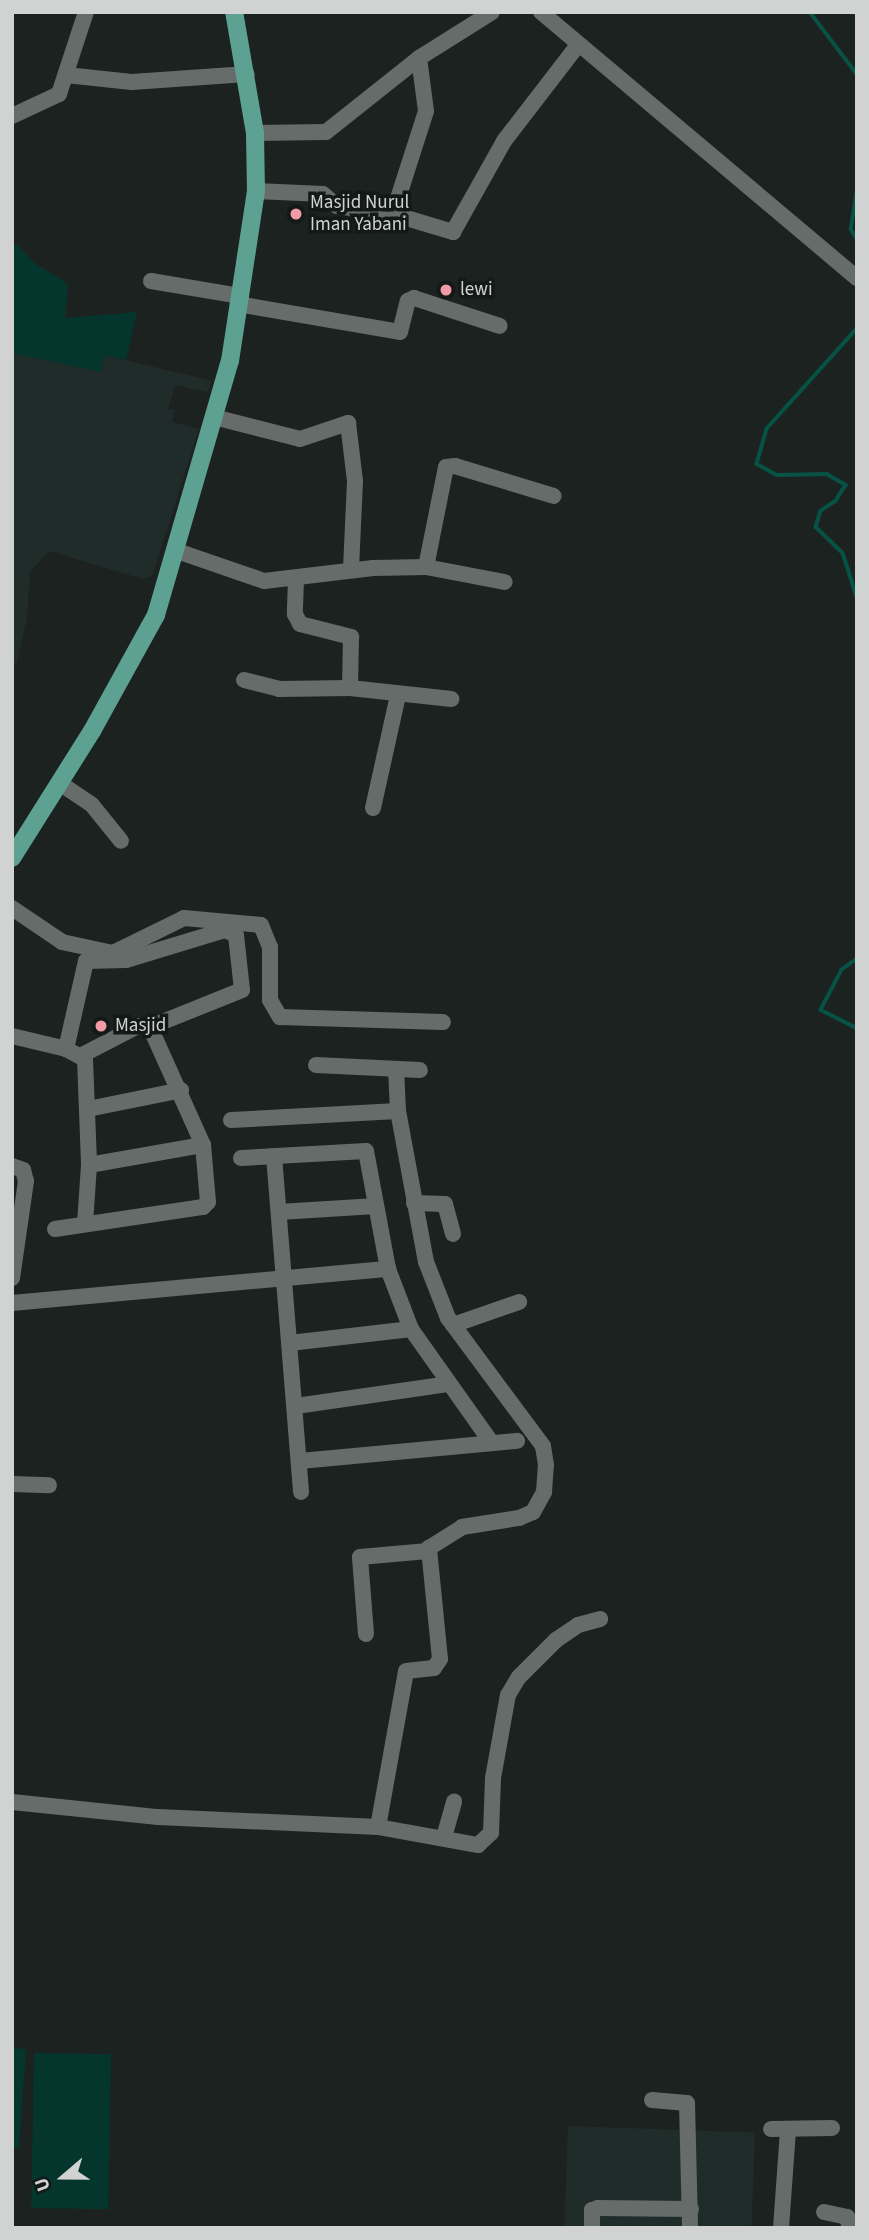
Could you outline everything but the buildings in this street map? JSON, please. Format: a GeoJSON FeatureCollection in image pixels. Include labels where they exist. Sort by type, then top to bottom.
{"type":"FeatureCollection","features":[{"type":"Feature","properties":{"kind":"main road"},"geometry":{"type":"LineString","coordinates":[[12,858],[61,784],[156,615],[177,551],[230,361],[256,191],[255,133],[247,74],[234,12]]}},
{"type":"Feature","properties":{"kind":"street"},"geometry":{"type":"LineString","coordinates":[[12,116],[53,99],[66,75],[86,12]]}},
{"type":"Feature","properties":{"kind":"street"},"geometry":{"type":"LineString","coordinates":[[255,133],[326,132],[422,68],[492,12]]}},
{"type":"Feature","properties":{"kind":"street"},"geometry":{"type":"LineString","coordinates":[[541,12],[857,278]]}},
{"type":"Feature","properties":{"kind":"street"},"geometry":{"type":"LineString","coordinates":[[256,191],[323,194],[337,206],[393,214],[453,232],[504,141],[579,45]]}},
{"type":"Feature","properties":{"kind":"street"},"geometry":{"type":"LineString","coordinates":[[393,214],[424,120],[422,68]]}},
{"type":"Feature","properties":{"kind":"street"},"geometry":{"type":"LineString","coordinates":[[66,75],[132,82],[247,74]]}},
{"type":"Feature","properties":{"kind":"street"},"geometry":{"type":"LineString","coordinates":[[151,281],[400,332],[408,301],[414,298],[500,326]]}},
{"type":"Feature","properties":{"kind":"street"},"geometry":{"type":"LineString","coordinates":[[214,416],[300,439],[348,423],[355,481],[351,570]]}},
{"type":"Feature","properties":{"kind":"street"},"geometry":{"type":"LineString","coordinates":[[426,568],[446,467],[455,466],[554,496]]}},
{"type":"Feature","properties":{"kind":"street"},"geometry":{"type":"LineString","coordinates":[[177,551],[244,577],[296,579],[351,570],[426,568],[505,583]]}},
{"type":"Feature","properties":{"kind":"street"},"geometry":{"type":"LineString","coordinates":[[296,579],[295,614],[300,624],[351,637],[350,688]]}},
{"type":"Feature","properties":{"kind":"street"},"geometry":{"type":"LineString","coordinates":[[244,680],[279,690],[350,688],[451,699]]}},
{"type":"Feature","properties":{"kind":"street"},"geometry":{"type":"LineString","coordinates":[[373,808],[398,695]]}},
{"type":"Feature","properties":{"kind":"street"},"geometry":{"type":"LineString","coordinates":[[61,784],[92,805],[121,841]]}},
{"type":"Feature","properties":{"kind":"street"},"geometry":{"type":"LineString","coordinates":[[12,908],[62,942],[113,953],[193,916],[261,925],[270,947],[270,1000],[280,1017],[443,1022]]}},
{"type":"Feature","properties":{"kind":"street"},"geometry":{"type":"LineString","coordinates":[[66,1049],[86,961],[126,960],[225,930],[236,935],[242,990],[150,1027],[138,1026],[82,1055]]}},
{"type":"Feature","properties":{"kind":"street"},"geometry":{"type":"LineString","coordinates":[[55,1229],[203,1208],[209,1191],[203,1145],[181,1090],[150,1027]]}},
{"type":"Feature","properties":{"kind":"street"},"geometry":{"type":"LineString","coordinates":[[12,1036],[82,1055],[87,1065],[89,1165],[85,1224]]}},
{"type":"Feature","properties":{"kind":"street"},"geometry":{"type":"LineString","coordinates":[[316,1065],[420,1070]]}},
{"type":"Feature","properties":{"kind":"street"},"geometry":{"type":"LineString","coordinates":[[378,1826],[406,1671],[434,1668],[440,1659],[428,1551],[436,1539],[462,1527],[519,1518],[533,1512],[544,1493],[543,1446],[453,1325],[426,1262],[398,1111],[396,1069]]}},
{"type":"Feature","properties":{"kind":"street"},"geometry":{"type":"LineString","coordinates":[[88,1109],[181,1090]]}},
{"type":"Feature","properties":{"kind":"street"},"geometry":{"type":"LineString","coordinates":[[231,1120],[398,1111]]}},
{"type":"Feature","properties":{"kind":"street"},"geometry":{"type":"LineString","coordinates":[[89,1165],[203,1145]]}},
{"type":"Feature","properties":{"kind":"street"},"geometry":{"type":"LineString","coordinates":[[241,1158],[362,1148],[368,1156],[388,1269],[411,1329],[491,1442]]}},
{"type":"Feature","properties":{"kind":"street"},"geometry":{"type":"LineString","coordinates":[[274,1156],[301,1492]]}},
{"type":"Feature","properties":{"kind":"street"},"geometry":{"type":"LineString","coordinates":[[12,1166],[23,1170],[26,1181],[12,1278]]}},
{"type":"Feature","properties":{"kind":"street"},"geometry":{"type":"LineString","coordinates":[[414,1203],[445,1205],[453,1234]]}},
{"type":"Feature","properties":{"kind":"street"},"geometry":{"type":"LineString","coordinates":[[279,1212],[376,1206]]}},
{"type":"Feature","properties":{"kind":"street"},"geometry":{"type":"LineString","coordinates":[[12,1303],[388,1269]]}},
{"type":"Feature","properties":{"kind":"street"},"geometry":{"type":"LineString","coordinates":[[453,1325],[519,1302]]}},
{"type":"Feature","properties":{"kind":"street"},"geometry":{"type":"LineString","coordinates":[[290,1343],[411,1329]]}},
{"type":"Feature","properties":{"kind":"street"},"geometry":{"type":"LineString","coordinates":[[296,1406],[449,1384]]}},
{"type":"Feature","properties":{"kind":"street"},"geometry":{"type":"LineString","coordinates":[[300,1461],[517,1441]]}},
{"type":"Feature","properties":{"kind":"street"},"geometry":{"type":"LineString","coordinates":[[12,1484],[49,1485]]}},
{"type":"Feature","properties":{"kind":"street"},"geometry":{"type":"LineString","coordinates":[[366,1634],[358,1560],[428,1551]]}},
{"type":"Feature","properties":{"kind":"street"},"geometry":{"type":"LineString","coordinates":[[12,1802],[158,1817],[378,1826],[478,1845],[489,1838],[493,1778],[508,1695],[519,1677],[556,1640],[578,1625],[600,1619]]}},
{"type":"Feature","properties":{"kind":"street"},"geometry":{"type":"LineString","coordinates":[[444,1837],[454,1801]]}},
{"type":"Feature","properties":{"kind":"street"},"geometry":{"type":"LineString","coordinates":[[652,2100],[687,2103],[690,2228]]}},
{"type":"Feature","properties":{"kind":"street"},"geometry":{"type":"LineString","coordinates":[[771,2129],[832,2128]]}},
{"type":"Feature","properties":{"kind":"street"},"geometry":{"type":"LineString","coordinates":[[780,2228],[788,2130]]}},
{"type":"Feature","properties":{"kind":"street"},"geometry":{"type":"LineString","coordinates":[[592,2228],[593,2210],[598,2208],[691,2209]]}},
{"type":"Feature","properties":{"kind":"street"},"geometry":{"type":"LineString","coordinates":[[824,2212],[847,2217],[850,2228]]}},
{"type":"Feature","properties":{"kind":"shaded area"},"geometry":{"type":"Polygon","coordinates":[[[12,353],[101,371],[105,355],[212,381],[208,392],[175,385],[168,410],[175,410],[172,422],[199,429],[152,576],[143,579],[49,551],[30,572],[27,618],[17,662],[12,665],[12,353]]]}},
{"type":"Feature","properties":{"kind":"shaded area"},"geometry":{"type":"Polygon","coordinates":[[[568,2126],[755,2133],[752,2228],[564,2228],[568,2126]]]}},
{"type":"Feature","properties":{"kind":"green space"},"geometry":{"type":"Polygon","coordinates":[[[12,245],[18,245],[33,262],[68,284],[65,318],[137,312],[126,360],[105,355],[101,372],[12,353],[12,245]]]}},
{"type":"Feature","properties":{"kind":"green space"},"geometry":{"type":"Polygon","coordinates":[[[12,2048],[26,2049],[19,2148],[12,2148],[12,2048]]]}},
{"type":"Feature","properties":{"kind":"green space"},"geometry":{"type":"Polygon","coordinates":[[[34,2053],[111,2054],[108,2209],[31,2208],[34,2053]]]}},
{"type":"Feature","properties":{"kind":"waterway"},"geometry":{"type":"LineString","coordinates":[[810,12],[857,74]]}},
{"type":"Feature","properties":{"kind":"waterway"},"geometry":{"type":"LineString","coordinates":[[857,193],[851,229],[857,239]]}},
{"type":"Feature","properties":{"kind":"waterway"},"geometry":{"type":"LineString","coordinates":[[857,329],[767,429],[757,464],[777,475],[827,474],[846,485],[836,501],[821,511],[816,527],[843,553],[857,597]]}},
{"type":"Feature","properties":{"kind":"waterway"},"geometry":{"type":"LineString","coordinates":[[857,959],[842,970],[821,1010],[857,1028]]}},
{"type":"Feature","properties":{"kind":"place","name":"Masjid Nurul Iman Yabani"},"geometry":{"type":"Point","coordinates":[296,214]}},
{"type":"Feature","properties":{"kind":"place","name":"lewi"},"geometry":{"type":"Point","coordinates":[446,290]}},
{"type":"Feature","properties":{"kind":"place","name":"Masjid"},"geometry":{"type":"Point","coordinates":[101,1026]}}]}
